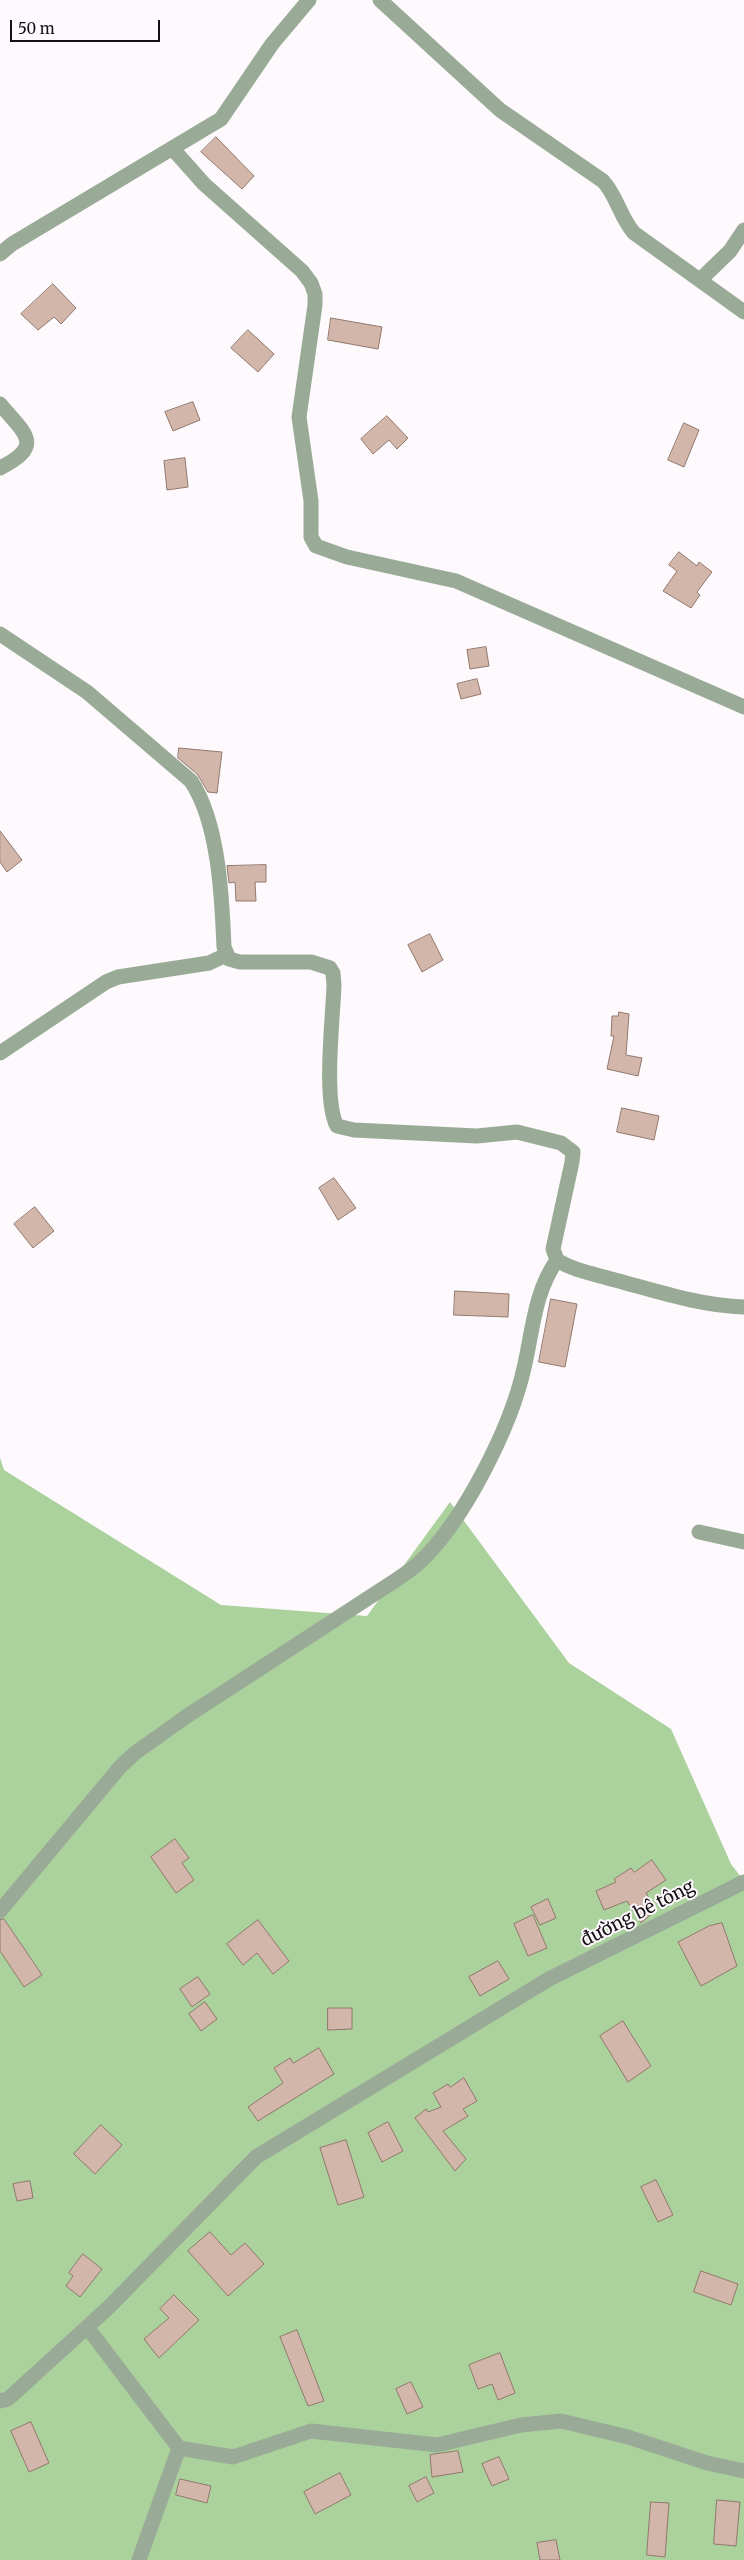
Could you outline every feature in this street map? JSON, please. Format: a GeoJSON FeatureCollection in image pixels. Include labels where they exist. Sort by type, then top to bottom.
{"type":"FeatureCollection","features":[{"type":"Feature","properties":{"kind":"street"},"geometry":{"type":"LineString","coordinates":[[0,254],[12,244],[221,119],[272,44],[309,0]]}},
{"type":"Feature","properties":{"kind":"street"},"geometry":{"type":"LineString","coordinates":[[380,0],[500,110],[603,180],[608,186],[622,217],[634,233],[744,312]]}},
{"type":"Feature","properties":{"kind":"street"},"geometry":{"type":"LineString","coordinates":[[172,148],[204,184],[302,271],[311,283],[315,305],[298,417],[311,501],[311,537],[316,546],[347,557],[456,581],[744,707]]}},
{"type":"Feature","properties":{"kind":"street"},"geometry":{"type":"LineString","coordinates":[[700,280],[730,251],[744,230]]}},
{"type":"Feature","properties":{"kind":"street"},"geometry":{"type":"LineString","coordinates":[[0,404],[22,430],[28,441],[26,450],[19,458],[0,468]]}},
{"type":"Feature","properties":{"kind":"street"},"geometry":{"type":"LineString","coordinates":[[0,634],[87,692],[191,781],[202,799],[214,845],[226,955],[230,959],[240,962],[311,962],[330,968],[333,973],[334,985],[330,1088],[332,1114],[337,1126],[354,1130],[477,1136],[517,1132],[561,1143],[569,1147],[573,1152],[553,1249],[556,1260],[540,1287],[524,1369],[511,1414],[461,1510],[440,1541],[420,1563],[396,1580],[187,1716],[135,1753],[120,1767],[0,1911]]}},
{"type":"Feature","properties":{"kind":"street"},"geometry":{"type":"LineString","coordinates":[[0,1053],[106,982],[118,977],[209,964],[226,955]]}},
{"type":"Feature","properties":{"kind":"street"},"geometry":{"type":"LineString","coordinates":[[556,1260],[572,1268],[642,1287],[687,1298],[744,1307]]}},
{"type":"Feature","properties":{"kind":"street"},"geometry":{"type":"LineString","coordinates":[[699,1532],[744,1542]]}},
{"type":"Feature","properties":{"kind":"street","name":"đường bê tông"},"geometry":{"type":"LineString","coordinates":[[0,2401],[8,2399],[87,2327],[256,2157],[550,1980],[744,1882]]}},
{"type":"Feature","properties":{"kind":"street"},"geometry":{"type":"LineString","coordinates":[[87,2327],[179,2448],[233,2457],[311,2430],[438,2446],[521,2425],[561,2421],[628,2437],[706,2463],[744,2471]]}},
{"type":"Feature","properties":{"kind":"street"},"geometry":{"type":"LineString","coordinates":[[139,2560],[179,2448]]}},
{"type":"Feature","properties":{"kind":"green space"},"geometry":{"type":"Polygon","coordinates":[[[0,1458],[4,1470],[221,1605],[367,1616],[450,1502],[569,1663],[671,1729],[731,1864],[744,1881],[744,2560],[0,2560],[0,1458]]]}},
{"type":"Feature","properties":{"kind":"building"},"geometry":{"type":"Polygon","coordinates":[[[216,137],[254,176],[242,189],[201,152],[216,137]]]}},
{"type":"Feature","properties":{"kind":"building"},"geometry":{"type":"Polygon","coordinates":[[[53,284],[76,308],[61,324],[54,317],[38,330],[21,314],[53,284]]]}},
{"type":"Feature","properties":{"kind":"building"},"geometry":{"type":"Polygon","coordinates":[[[331,318],[382,327],[378,349],[328,340],[331,318]]]}},
{"type":"Feature","properties":{"kind":"building"},"geometry":{"type":"Polygon","coordinates":[[[248,330],[274,354],[258,372],[231,348],[248,330]]]}},
{"type":"Feature","properties":{"kind":"building"},"geometry":{"type":"Polygon","coordinates":[[[193,402],[200,420],[173,431],[165,412],[193,402]]]}},
{"type":"Feature","properties":{"kind":"building"},"geometry":{"type":"Polygon","coordinates":[[[387,416],[408,438],[397,449],[389,440],[373,454],[361,439],[387,416]]]}},
{"type":"Feature","properties":{"kind":"building"},"geometry":{"type":"Polygon","coordinates":[[[684,423],[699,430],[684,467],[668,460],[684,423]]]}},
{"type":"Feature","properties":{"kind":"building"},"geometry":{"type":"Polygon","coordinates":[[[185,458],[188,487],[167,490],[164,461],[185,458]]]}},
{"type":"Feature","properties":{"kind":"building"},"geometry":{"type":"Polygon","coordinates":[[[679,552],[697,566],[699,562],[712,572],[697,592],[700,595],[691,608],[663,591],[677,571],[669,565],[679,552]]]}},
{"type":"Feature","properties":{"kind":"building"},"geometry":{"type":"Polygon","coordinates":[[[486,647],[489,666],[470,669],[467,650],[486,647]]]}},
{"type":"Feature","properties":{"kind":"building"},"geometry":{"type":"Polygon","coordinates":[[[477,679],[481,694],[461,699],[457,684],[477,679]]]}},
{"type":"Feature","properties":{"kind":"building"},"geometry":{"type":"Polygon","coordinates":[[[179,748],[222,752],[217,793],[208,792],[197,774],[178,758],[179,748]]]}},
{"type":"Feature","properties":{"kind":"building"},"geometry":{"type":"Polygon","coordinates":[[[0,831],[22,860],[7,872],[0,862],[0,831]]]}},
{"type":"Feature","properties":{"kind":"building"},"geometry":{"type":"Polygon","coordinates":[[[266,865],[266,882],[255,882],[256,901],[236,901],[235,882],[229,883],[227,866],[266,865]]]}},
{"type":"Feature","properties":{"kind":"building"},"geometry":{"type":"Polygon","coordinates":[[[430,934],[443,960],[422,972],[408,945],[430,934]]]}},
{"type":"Feature","properties":{"kind":"building"},"geometry":{"type":"Polygon","coordinates":[[[619,1012],[629,1014],[626,1055],[642,1058],[638,1076],[607,1069],[614,1036],[611,1036],[612,1016],[618,1016],[619,1012]]]}},
{"type":"Feature","properties":{"kind":"building"},"geometry":{"type":"Polygon","coordinates":[[[622,1108],[659,1116],[654,1140],[617,1132],[622,1108]]]}},
{"type":"Feature","properties":{"kind":"building"},"geometry":{"type":"Polygon","coordinates":[[[334,1178],[356,1208],[338,1220],[319,1188],[334,1178]]]}},
{"type":"Feature","properties":{"kind":"building"},"geometry":{"type":"Polygon","coordinates":[[[35,1207],[54,1231],[33,1248],[14,1224],[35,1207]]]}},
{"type":"Feature","properties":{"kind":"building"},"geometry":{"type":"Polygon","coordinates":[[[455,1291],[509,1294],[508,1317],[454,1315],[455,1291]]]}},
{"type":"Feature","properties":{"kind":"building"},"geometry":{"type":"Polygon","coordinates":[[[551,1299],[577,1304],[565,1367],[539,1362],[551,1299]]]}},
{"type":"Feature","properties":{"kind":"building"},"geometry":{"type":"Polygon","coordinates":[[[175,1839],[189,1858],[182,1863],[194,1880],[176,1893],[151,1857],[175,1839]]]}},
{"type":"Feature","properties":{"kind":"building"},"geometry":{"type":"Polygon","coordinates":[[[652,1860],[666,1880],[646,1893],[656,1910],[641,1923],[627,1901],[604,1910],[596,1891],[616,1882],[614,1879],[631,1868],[634,1872],[652,1860]]]}},
{"type":"Feature","properties":{"kind":"building"},"geometry":{"type":"Polygon","coordinates":[[[548,1899],[556,1918],[540,1925],[531,1907],[548,1899]]]}},
{"type":"Feature","properties":{"kind":"building"},"geometry":{"type":"Polygon","coordinates":[[[533,1915],[547,1948],[528,1956],[514,1924],[533,1915]]]}},
{"type":"Feature","properties":{"kind":"building"},"geometry":{"type":"Polygon","coordinates":[[[4,1919],[42,1975],[24,1987],[0,1951],[0,1920],[4,1919]]]}},
{"type":"Feature","properties":{"kind":"building"},"geometry":{"type":"Polygon","coordinates":[[[258,1920],[289,1961],[273,1974],[257,1953],[243,1965],[227,1944],[258,1920]]]}},
{"type":"Feature","properties":{"kind":"building"},"geometry":{"type":"Polygon","coordinates":[[[722,1923],[737,1966],[701,1986],[678,1942],[709,1926],[722,1923]]]}},
{"type":"Feature","properties":{"kind":"building"},"geometry":{"type":"Polygon","coordinates":[[[498,1961],[509,1979],[480,1996],[469,1977],[498,1961]]]}},
{"type":"Feature","properties":{"kind":"building"},"geometry":{"type":"Polygon","coordinates":[[[198,1977],[210,1994],[192,2007],[180,1989],[198,1977]]]}},
{"type":"Feature","properties":{"kind":"building"},"geometry":{"type":"Polygon","coordinates":[[[205,2002],[217,2019],[201,2031],[189,2014],[205,2002]]]}},
{"type":"Feature","properties":{"kind":"building"},"geometry":{"type":"Polygon","coordinates":[[[328,2008],[352,2008],[352,2029],[328,2030],[328,2008]]]}},
{"type":"Feature","properties":{"kind":"building"},"geometry":{"type":"Polygon","coordinates":[[[623,2021],[651,2066],[628,2082],[600,2036],[623,2021]]]}},
{"type":"Feature","properties":{"kind":"building"},"geometry":{"type":"Polygon","coordinates":[[[319,2048],[334,2074],[258,2121],[248,2107],[283,2083],[274,2068],[290,2058],[293,2063],[319,2048]]]}},
{"type":"Feature","properties":{"kind":"building"},"geometry":{"type":"Polygon","coordinates":[[[464,2078],[477,2101],[463,2109],[468,2116],[443,2131],[466,2159],[455,2171],[415,2118],[426,2109],[428,2112],[441,2107],[433,2093],[448,2084],[450,2087],[464,2078]]]}},
{"type":"Feature","properties":{"kind":"building"},"geometry":{"type":"Polygon","coordinates":[[[388,2122],[403,2151],[382,2162],[368,2133],[388,2122]]]}},
{"type":"Feature","properties":{"kind":"building"},"geometry":{"type":"Polygon","coordinates":[[[101,2125],[122,2145],[95,2174],[74,2154],[101,2125]]]}},
{"type":"Feature","properties":{"kind":"building"},"geometry":{"type":"Polygon","coordinates":[[[346,2140],[364,2197],[338,2205],[320,2148],[346,2140]]]}},
{"type":"Feature","properties":{"kind":"building"},"geometry":{"type":"Polygon","coordinates":[[[656,2180],[673,2215],[658,2222],[641,2187],[656,2180]]]}},
{"type":"Feature","properties":{"kind":"building"},"geometry":{"type":"Polygon","coordinates":[[[30,2181],[33,2198],[17,2201],[13,2184],[30,2181]]]}},
{"type":"Feature","properties":{"kind":"building"},"geometry":{"type":"Polygon","coordinates":[[[210,2232],[231,2255],[245,2243],[264,2264],[228,2296],[188,2251],[210,2232]]]}},
{"type":"Feature","properties":{"kind":"building"},"geometry":{"type":"Polygon","coordinates":[[[83,2254],[102,2269],[80,2297],[66,2286],[73,2276],[69,2273],[83,2254]]]}},
{"type":"Feature","properties":{"kind":"building"},"geometry":{"type":"Polygon","coordinates":[[[701,2271],[738,2284],[731,2305],[694,2292],[701,2271]]]}},
{"type":"Feature","properties":{"kind":"building"},"geometry":{"type":"Polygon","coordinates":[[[174,2295],[199,2320],[159,2358],[144,2339],[169,2318],[160,2309],[174,2295]]]}},
{"type":"Feature","properties":{"kind":"building"},"geometry":{"type":"Polygon","coordinates":[[[297,2330],[324,2401],[308,2406],[280,2337],[297,2330]]]}},
{"type":"Feature","properties":{"kind":"building"},"geometry":{"type":"Polygon","coordinates":[[[500,2353],[515,2393],[498,2400],[492,2384],[478,2389],[469,2365],[500,2353]]]}},
{"type":"Feature","properties":{"kind":"building"},"geometry":{"type":"Polygon","coordinates":[[[411,2382],[423,2407],[407,2414],[396,2389],[411,2382]]]}},
{"type":"Feature","properties":{"kind":"building"},"geometry":{"type":"Polygon","coordinates":[[[31,2422],[49,2463],[29,2472],[11,2431],[31,2422]]]}},
{"type":"Feature","properties":{"kind":"building"},"geometry":{"type":"Polygon","coordinates":[[[458,2451],[463,2472],[432,2477],[430,2455],[458,2451]]]}},
{"type":"Feature","properties":{"kind":"building"},"geometry":{"type":"Polygon","coordinates":[[[499,2457],[509,2479],[492,2486],[482,2464],[499,2457]]]}},
{"type":"Feature","properties":{"kind":"building"},"geometry":{"type":"Polygon","coordinates":[[[340,2473],[351,2495],[315,2514],[304,2492],[340,2473]]]}},
{"type":"Feature","properties":{"kind":"building"},"geometry":{"type":"Polygon","coordinates":[[[426,2477],[434,2493],[417,2502],[409,2486],[426,2477]]]}},
{"type":"Feature","properties":{"kind":"building"},"geometry":{"type":"Polygon","coordinates":[[[180,2479],[211,2486],[207,2503],[176,2495],[180,2479]]]}},
{"type":"Feature","properties":{"kind":"building"},"geometry":{"type":"Polygon","coordinates":[[[717,2500],[740,2502],[736,2546],[714,2544],[717,2500]]]}},
{"type":"Feature","properties":{"kind":"building"},"geometry":{"type":"Polygon","coordinates":[[[651,2502],[669,2503],[665,2557],[647,2555],[651,2502]]]}},
{"type":"Feature","properties":{"kind":"building"},"geometry":{"type":"Polygon","coordinates":[[[556,2540],[560,2560],[540,2560],[537,2543],[556,2540]]]}}]}
